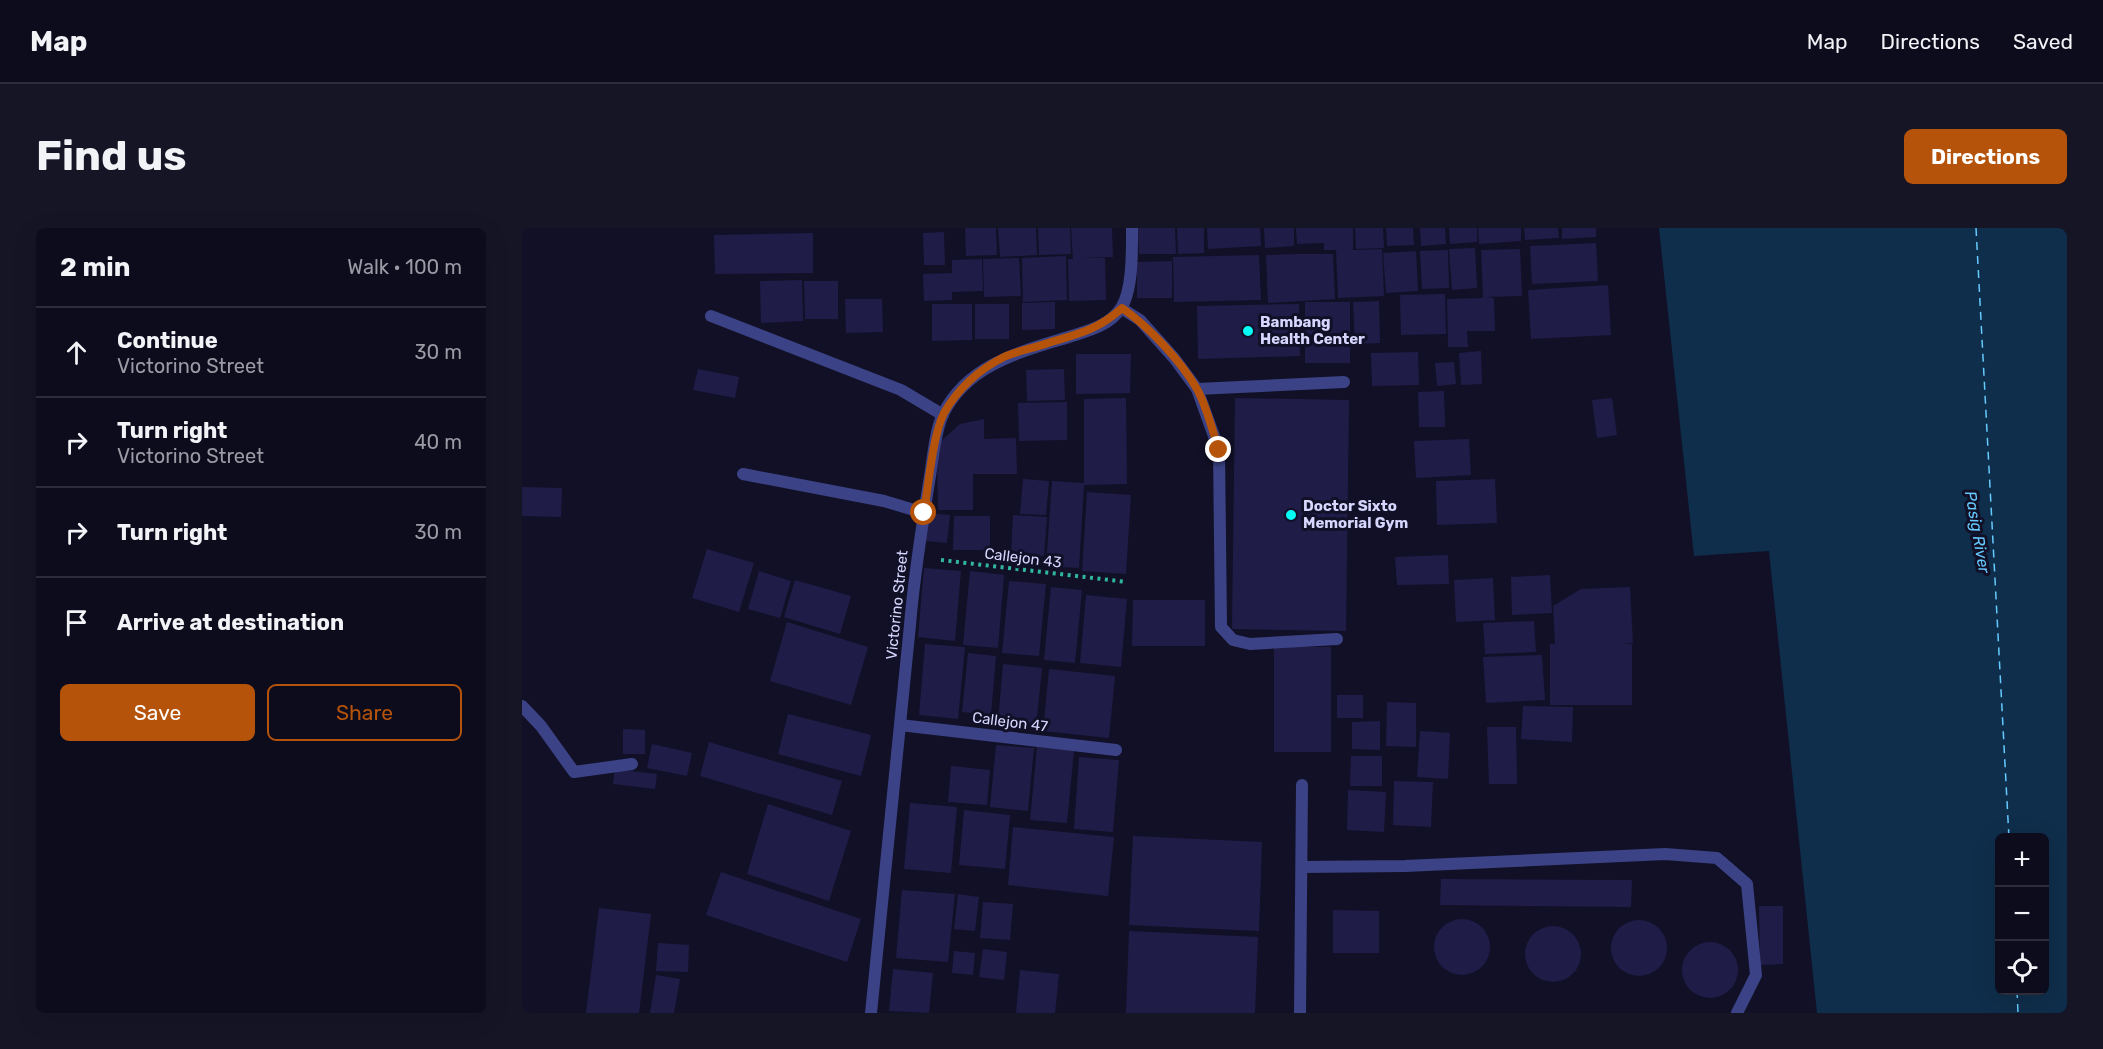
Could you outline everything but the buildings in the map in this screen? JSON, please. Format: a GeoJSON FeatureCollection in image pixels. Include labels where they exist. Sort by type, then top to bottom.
{"type":"FeatureCollection","features":[{"type":"Feature","properties":{"kind":"street"},"geometry":{"type":"LineString","coordinates":[[1132,228],[1132,262],[1122,308],[1140,320],[1174,358],[1197,389],[1219,450],[1221,627],[1233,640],[1250,644],[1337,639]]}},
{"type":"Feature","properties":{"kind":"street","name":"Victorino Street"},"geometry":{"type":"LineString","coordinates":[[871,1013],[916,558],[935,443],[943,415],[959,391],[980,372],[1004,357],[1094,329],[1122,308]]}},
{"type":"Feature","properties":{"kind":"street"},"geometry":{"type":"LineString","coordinates":[[711,316],[901,390],[943,415]]}},
{"type":"Feature","properties":{"kind":"street"},"geometry":{"type":"LineString","coordinates":[[1197,389],[1344,382]]}},
{"type":"Feature","properties":{"kind":"street"},"geometry":{"type":"LineString","coordinates":[[743,474],[884,501],[924,513]]}},
{"type":"Feature","properties":{"kind":"street"},"geometry":{"type":"LineString","coordinates":[[522,706],[541,726],[574,772],[632,764]]}},
{"type":"Feature","properties":{"kind":"street","name":"Callejon 47"},"geometry":{"type":"LineString","coordinates":[[900,725],[1116,750]]}},
{"type":"Feature","properties":{"kind":"street"},"geometry":{"type":"LineString","coordinates":[[1300,1013],[1302,785]]}},
{"type":"Feature","properties":{"kind":"street"},"geometry":{"type":"LineString","coordinates":[[1302,867],[1405,866],[1665,855],[1717,858],[1747,884],[1756,975],[1737,1013]]}},
{"type":"Feature","properties":{"kind":"path","name":"Callejon 43"},"geometry":{"type":"LineString","coordinates":[[916,558],[1127,582]]}},
{"type":"Feature","properties":{"kind":"water","name":"Pasig River"},"geometry":{"type":"Polygon","coordinates":[[[1659,228],[2067,228],[2067,1013],[1817,1013],[1769,551],[1694,556],[1659,228]]]}},
{"type":"Feature","properties":{"kind":"ferry route"},"geometry":{"type":"LineString","coordinates":[[1976,228],[2009,833]]}},
{"type":"Feature","properties":{"kind":"ferry route"},"geometry":{"type":"LineString","coordinates":[[2017,995],[2018,1013]]}},
{"type":"Feature","properties":{"kind":"place","name":"Bambang Health Center"},"geometry":{"type":"Point","coordinates":[1248,331]}},
{"type":"Feature","properties":{"kind":"place","name":"Doctor Sixto Memorial Gym"},"geometry":{"type":"Point","coordinates":[1291,515]}},
{"type":"Feature","properties":{"kind":"route"},"geometry":{"type":"LineString","coordinates":[[924,513],[935,443],[943,415],[959,391],[980,372],[1004,357],[1094,329],[1122,308],[1140,320],[1174,358],[1197,389],[1219,450]]}}]}
